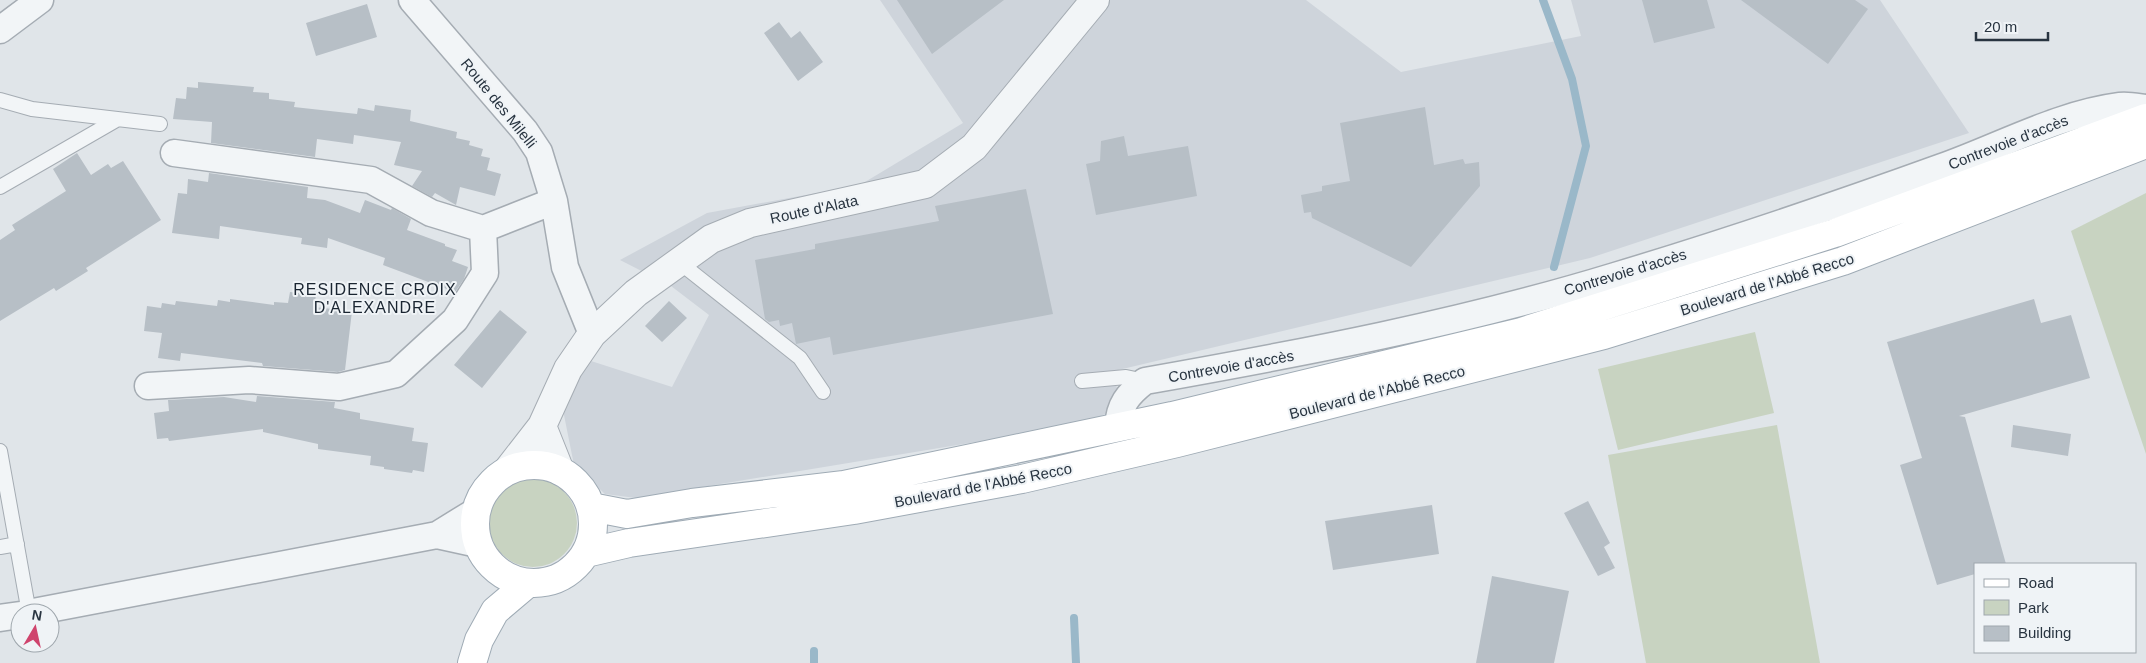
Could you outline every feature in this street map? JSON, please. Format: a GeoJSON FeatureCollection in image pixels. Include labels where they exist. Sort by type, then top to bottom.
{"type":"FeatureCollection","features":[{"type":"Feature","properties":{"kind":"main road","name":"Boulevard de l'Abbé Recco"},"geometry":{"type":"LineString","coordinates":[[591,507],[627,514],[692,503],[844,486],[1118,427],[1521,332],[1835,233],[2146,118]]}},
{"type":"Feature","properties":{"kind":"main road","name":"Boulevard de l'Abbé Recco"},"geometry":{"type":"LineString","coordinates":[[586,554],[629,542],[854,510],[1022,479],[1186,441],[1604,334],[1843,261],[2146,144]]}},
{"type":"Feature","properties":{"kind":"main road"},"geometry":{"type":"LineString","coordinates":[[525,465],[543,465],[560,470],[574,480],[584,492],[591,507],[593,531],[586,554],[575,567],[561,577],[545,583],[528,583],[511,579],[485,559],[478,544],[474,527],[476,511],[482,495],[493,481],[507,471],[525,465]]}},
{"type":"Feature","properties":{"kind":"main road"},"geometry":{"type":"LineString","coordinates":[[472,663],[479,640],[494,611],[497,570]]}},
{"type":"Feature","properties":{"kind":"main road"},"geometry":{"type":"LineString","coordinates":[[494,611],[528,583]]}},
{"type":"Feature","properties":{"kind":"street"},"geometry":{"type":"LineString","coordinates":[[0,30],[40,0]]}},
{"type":"Feature","properties":{"kind":"street","name":"Route des Milelli"},"geometry":{"type":"LineString","coordinates":[[412,0],[526,131],[538,152],[554,201],[565,267],[592,334]]}},
{"type":"Feature","properties":{"kind":"street","name":"Route d'Alata"},"geometry":{"type":"LineString","coordinates":[[507,471],[542,426],[568,369],[592,334],[636,293],[711,239],[750,223],[925,184],[974,147],[1095,0]]}},
{"type":"Feature","properties":{"kind":"street","name":"Contrevoie d'accès"},"geometry":{"type":"LineString","coordinates":[[1145,381],[1320,350],[1541,298],[1616,276],[1826,208],[1944,166],[2067,118],[2123,105],[2146,108]]}},
{"type":"Feature","properties":{"kind":"street"},"geometry":{"type":"LineString","coordinates":[[174,153],[371,180],[431,213],[483,228],[554,201]]}},
{"type":"Feature","properties":{"kind":"street"},"geometry":{"type":"LineString","coordinates":[[148,386],[248,380],[339,387],[396,374],[455,320],[485,273],[483,228]]}},
{"type":"Feature","properties":{"kind":"street"},"geometry":{"type":"LineString","coordinates":[[1118,427],[1118,413],[1123,404],[1130,393],[1145,381]]}},
{"type":"Feature","properties":{"kind":"street"},"geometry":{"type":"LineString","coordinates":[[542,426],[560,470]]}},
{"type":"Feature","properties":{"kind":"street"},"geometry":{"type":"LineString","coordinates":[[60,607],[437,535],[476,511]]}},
{"type":"Feature","properties":{"kind":"street"},"geometry":{"type":"LineString","coordinates":[[437,535],[478,544]]}},
{"type":"Feature","properties":{"kind":"lane"},"geometry":{"type":"LineString","coordinates":[[0,100],[32,109],[160,124]]}},
{"type":"Feature","properties":{"kind":"lane"},"geometry":{"type":"LineString","coordinates":[[0,187],[118,119]]}},
{"type":"Feature","properties":{"kind":"lane"},"geometry":{"type":"LineString","coordinates":[[679,262],[800,358],[823,392]]}},
{"type":"Feature","properties":{"kind":"lane"},"geometry":{"type":"LineString","coordinates":[[1082,381],[1126,376],[1145,381]]}},
{"type":"Feature","properties":{"kind":"lane"},"geometry":{"type":"LineString","coordinates":[[0,451],[27,603]]}},
{"type":"Feature","properties":{"kind":"lane"},"geometry":{"type":"LineString","coordinates":[[0,548],[16,544]]}},
{"type":"Feature","properties":{"kind":"shaded area"},"geometry":{"type":"Polygon","coordinates":[[[880,0],[1306,0],[1401,72],[1581,36],[1571,0],[1880,0],[1969,133],[1590,258],[1114,371],[1120,407],[1084,424],[636,498],[605,494],[574,465],[563,410],[570,387],[591,361],[672,387],[709,315],[671,286],[620,260],[707,213],[860,185],[963,123],[880,0]]]}},
{"type":"Feature","properties":{"kind":"green space"},"geometry":{"type":"Polygon","coordinates":[[[2146,193],[2146,454],[2071,231],[2146,193]]]}},
{"type":"Feature","properties":{"kind":"green space"},"geometry":{"type":"Polygon","coordinates":[[[1755,332],[1774,413],[1618,450],[1598,369],[1755,332]]]}},
{"type":"Feature","properties":{"kind":"green space"},"geometry":{"type":"Polygon","coordinates":[[[1777,425],[1820,663],[1646,663],[1608,455],[1777,425]]]}},
{"type":"Feature","properties":{"kind":"green space"},"geometry":{"type":"Polygon","coordinates":[[[533,479],[550,482],[564,492],[574,506],[577,523],[574,540],[564,554],[550,564],[533,567],[516,564],[502,554],[492,540],[489,523],[492,506],[502,492],[516,482],[533,479]]]}},
{"type":"Feature","properties":{"kind":"building"},"geometry":{"type":"Polygon","coordinates":[[[897,0],[1004,0],[932,54],[897,0]]]}},
{"type":"Feature","properties":{"kind":"building"},"geometry":{"type":"Polygon","coordinates":[[[1642,0],[1707,0],[1715,28],[1654,43],[1642,0]]]}},
{"type":"Feature","properties":{"kind":"building"},"geometry":{"type":"Polygon","coordinates":[[[1741,0],[1855,0],[1868,9],[1828,64],[1741,0]]]}},
{"type":"Feature","properties":{"kind":"building"},"geometry":{"type":"Polygon","coordinates":[[[367,4],[377,37],[316,56],[306,23],[367,4]]]}},
{"type":"Feature","properties":{"kind":"building"},"geometry":{"type":"Polygon","coordinates":[[[779,22],[791,38],[800,31],[823,62],[798,81],[764,33],[779,22]]]}},
{"type":"Feature","properties":{"kind":"building"},"geometry":{"type":"Polygon","coordinates":[[[198,82],[254,87],[253,92],[269,93],[269,99],[295,102],[294,107],[357,114],[358,108],[374,111],[375,105],[411,110],[410,121],[457,132],[456,138],[470,141],[469,145],[483,149],[481,156],[490,158],[487,170],[501,174],[495,196],[460,187],[456,205],[435,193],[432,197],[412,186],[422,171],[394,165],[401,142],[354,135],[353,144],[317,139],[315,157],[211,143],[212,122],[173,119],[176,98],[186,99],[187,87],[198,88],[198,82]]]}},
{"type":"Feature","properties":{"kind":"building"},"geometry":{"type":"Polygon","coordinates":[[[1425,107],[1434,165],[1463,159],[1465,164],[1479,162],[1480,186],[1411,267],[1312,218],[1311,212],[1304,213],[1301,195],[1322,191],[1322,186],[1350,181],[1340,123],[1425,107]]]}},
{"type":"Feature","properties":{"kind":"building"},"geometry":{"type":"Polygon","coordinates":[[[1124,136],[1128,156],[1188,146],[1197,196],[1096,215],[1086,164],[1100,161],[1101,141],[1124,136]]]}},
{"type":"Feature","properties":{"kind":"building"},"geometry":{"type":"Polygon","coordinates":[[[77,153],[91,175],[108,164],[111,168],[123,161],[161,220],[86,268],[88,271],[56,291],[54,288],[0,321],[0,240],[15,230],[12,225],[66,191],[53,169],[77,153]]]}},
{"type":"Feature","properties":{"kind":"building"},"geometry":{"type":"Polygon","coordinates":[[[209,173],[308,187],[307,198],[325,200],[360,213],[365,200],[391,210],[392,208],[411,219],[407,230],[457,250],[452,261],[468,267],[464,279],[455,292],[383,265],[385,258],[328,238],[327,248],[301,244],[302,238],[220,226],[219,239],[172,233],[178,193],[187,194],[188,179],[208,182],[209,173]]]}},
{"type":"Feature","properties":{"kind":"building"},"geometry":{"type":"Polygon","coordinates":[[[1026,189],[1053,314],[833,355],[830,337],[796,344],[792,323],[780,326],[779,320],[769,322],[765,319],[755,260],[815,249],[815,244],[939,221],[935,206],[1026,189]]]}},
{"type":"Feature","properties":{"kind":"building"},"geometry":{"type":"Polygon","coordinates":[[[290,292],[316,295],[314,307],[352,311],[345,370],[338,372],[263,366],[262,363],[181,353],[180,361],[158,358],[162,333],[144,331],[147,306],[161,308],[162,303],[175,305],[176,301],[217,306],[218,300],[230,302],[230,299],[274,305],[274,302],[288,303],[290,292]]]}},
{"type":"Feature","properties":{"kind":"building"},"geometry":{"type":"Polygon","coordinates":[[[2034,299],[2041,323],[2071,315],[2090,378],[1959,416],[1965,417],[2006,563],[1974,563],[1974,574],[1937,585],[1900,465],[1922,458],[1887,342],[2034,299]]]}},
{"type":"Feature","properties":{"kind":"building"},"geometry":{"type":"Polygon","coordinates":[[[669,301],[687,318],[662,342],[645,326],[669,301]]]}},
{"type":"Feature","properties":{"kind":"building"},"geometry":{"type":"Polygon","coordinates":[[[500,310],[527,332],[482,388],[454,365],[500,310]]]}},
{"type":"Feature","properties":{"kind":"building"},"geometry":{"type":"Polygon","coordinates":[[[257,396],[335,402],[334,408],[360,413],[360,419],[414,428],[412,441],[428,443],[424,472],[413,470],[412,473],[384,469],[384,467],[370,465],[371,456],[318,449],[318,444],[263,432],[263,429],[169,441],[168,438],[157,439],[154,413],[169,411],[168,400],[224,397],[256,402],[257,396]]]}},
{"type":"Feature","properties":{"kind":"building"},"geometry":{"type":"Polygon","coordinates":[[[2013,425],[2071,434],[2068,456],[2011,447],[2013,425]]]}},
{"type":"Feature","properties":{"kind":"building"},"geometry":{"type":"Polygon","coordinates":[[[1588,501],[1610,543],[1604,547],[1615,568],[1598,576],[1564,513],[1588,501]]]}},
{"type":"Feature","properties":{"kind":"building"},"geometry":{"type":"Polygon","coordinates":[[[1432,505],[1439,554],[1333,570],[1325,521],[1432,505]]]}},
{"type":"Feature","properties":{"kind":"building"},"geometry":{"type":"Polygon","coordinates":[[[1492,576],[1569,591],[1554,663],[1476,663],[1492,576]]]}},
{"type":"Feature","properties":{"kind":"waterway"},"geometry":{"type":"LineString","coordinates":[[1543,0],[1572,79],[1586,146],[1554,267]]}},
{"type":"Feature","properties":{"kind":"waterway"},"geometry":{"type":"LineString","coordinates":[[1074,618],[1076,663]]}},
{"type":"Feature","properties":{"kind":"waterway"},"geometry":{"type":"LineString","coordinates":[[814,651],[814,663]]}},
{"type":"Feature","properties":{"kind":"district","name":"RESIDENCE CROIX D'ALEXANDRE"},"geometry":{"type":"Point","coordinates":[375,298]}}]}
